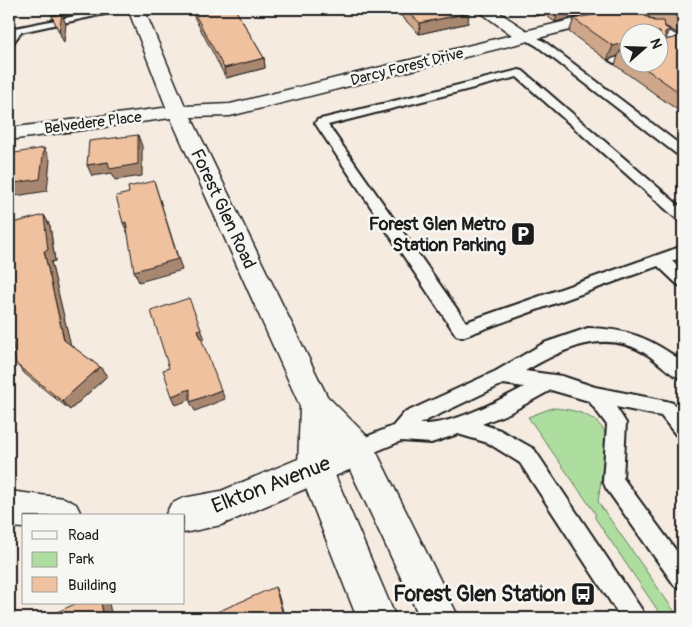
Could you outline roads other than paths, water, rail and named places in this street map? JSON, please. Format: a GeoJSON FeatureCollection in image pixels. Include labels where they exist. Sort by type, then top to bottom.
{"type":"FeatureCollection","features":[{"type":"Feature","properties":{"kind":"street","name":"Forest Glen Road"},"geometry":{"type":"LineString","coordinates":[[136,9],[178,112],[316,406],[358,450],[440,618]]}},
{"type":"Feature","properties":{"kind":"street"},"geometry":{"type":"LineString","coordinates":[[484,9],[511,28],[527,36]]}},
{"type":"Feature","properties":{"kind":"street","name":"Darcy Forest Drive"},"geometry":{"type":"LineString","coordinates":[[178,112],[230,110],[629,10]]}},
{"type":"Feature","properties":{"kind":"street"},"geometry":{"type":"LineString","coordinates":[[629,10],[679,45]]}},
{"type":"Feature","properties":{"kind":"street","name":"Belvedere Place"},"geometry":{"type":"LineString","coordinates":[[9,134],[178,112]]}},
{"type":"Feature","properties":{"kind":"street","name":"Forest Glen Road"},"geometry":{"type":"LineString","coordinates":[[316,406],[315,468],[376,618]]}},
{"type":"Feature","properties":{"kind":"street","name":"Elkton Avenue"},"geometry":{"type":"LineString","coordinates":[[185,516],[221,508],[358,450]]}},
{"type":"Feature","properties":{"kind":"street"},"geometry":{"type":"LineString","coordinates":[[9,509],[48,514]]}},
{"type":"Feature","properties":{"kind":"lane"},"geometry":{"type":"LineString","coordinates":[[9,41],[18,30],[123,9]]}},
{"type":"Feature","properties":{"kind":"lane"},"geometry":{"type":"LineString","coordinates":[[576,9],[591,19]]}},
{"type":"Feature","properties":{"kind":"lane"},"geometry":{"type":"LineString","coordinates":[[527,36],[541,44],[683,154]]}},
{"type":"Feature","properties":{"kind":"lane"},"geometry":{"type":"LineString","coordinates":[[614,60],[620,58]]}},
{"type":"Feature","properties":{"kind":"lane"},"geometry":{"type":"LineString","coordinates":[[683,217],[519,74],[321,123],[462,330],[683,251]]}},
{"type":"Feature","properties":{"kind":"lane"},"geometry":{"type":"LineString","coordinates":[[660,259],[683,282]]}},
{"type":"Feature","properties":{"kind":"lane"},"geometry":{"type":"LineString","coordinates":[[358,450],[400,432],[411,419],[502,376],[550,348],[588,335],[618,336],[653,349],[683,372]]}},
{"type":"Feature","properties":{"kind":"lane"},"geometry":{"type":"LineString","coordinates":[[502,376],[550,382],[595,395],[666,409],[683,429]]}},
{"type":"Feature","properties":{"kind":"lane"},"geometry":{"type":"LineString","coordinates":[[400,432],[431,434],[503,406],[550,382]]}},
{"type":"Feature","properties":{"kind":"lane"},"geometry":{"type":"LineString","coordinates":[[595,395],[617,424],[613,481],[683,578]]}},
{"type":"Feature","properties":{"kind":"lane"},"geometry":{"type":"LineString","coordinates":[[458,424],[493,436],[527,456],[634,618]]}},
{"type":"Feature","properties":{"kind":"place","name":"Forest Glen Metro Station Parking"},"geometry":{"type":"Point","coordinates":[523,234]}},
{"type":"Feature","properties":{"kind":"place","name":"Forest Glen Station"},"geometry":{"type":"Point","coordinates":[583,594]}}]}
